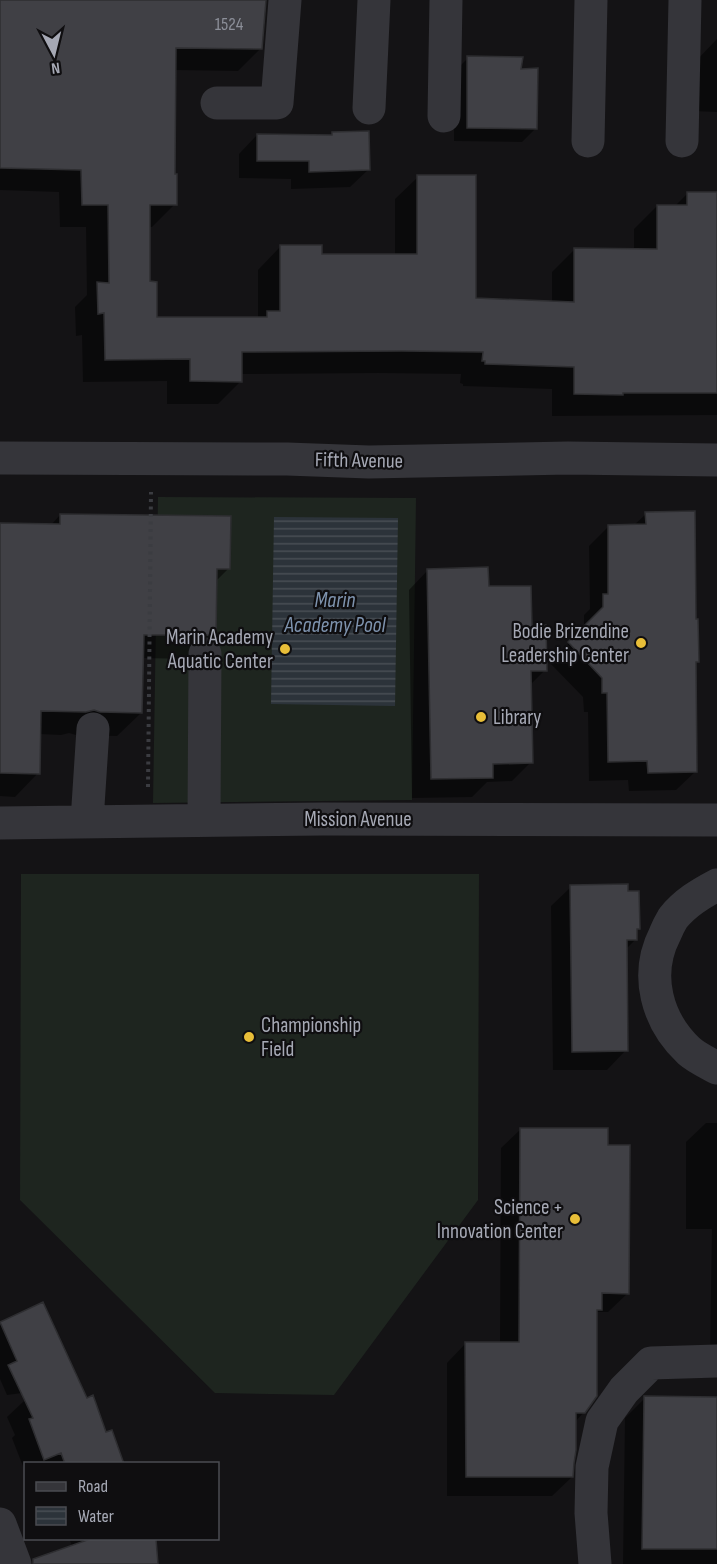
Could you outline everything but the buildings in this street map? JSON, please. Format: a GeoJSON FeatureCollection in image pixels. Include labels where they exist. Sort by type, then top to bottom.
{"type":"FeatureCollection","features":[{"type":"Feature","properties":{"kind":"street"},"geometry":{"type":"LineString","coordinates":[[218,103],[277,103],[285,0]]}},
{"type":"Feature","properties":{"kind":"street"},"geometry":{"type":"LineString","coordinates":[[369,108],[374,0]]}},
{"type":"Feature","properties":{"kind":"street"},"geometry":{"type":"LineString","coordinates":[[444,116],[446,0]]}},
{"type":"Feature","properties":{"kind":"street"},"geometry":{"type":"LineString","coordinates":[[588,141],[591,0]]}},
{"type":"Feature","properties":{"kind":"street"},"geometry":{"type":"LineString","coordinates":[[682,141],[685,0]]}},
{"type":"Feature","properties":{"kind":"street","name":"Fifth Avenue"},"geometry":{"type":"LineString","coordinates":[[0,458],[287,459],[369,462],[568,458],[717,460]]}},
{"type":"Feature","properties":{"kind":"street"},"geometry":{"type":"LineString","coordinates":[[204,820],[205,654]]}},
{"type":"Feature","properties":{"kind":"street"},"geometry":{"type":"LineString","coordinates":[[87,821],[93,729]]}},
{"type":"Feature","properties":{"kind":"street","name":"Mission Avenue"},"geometry":{"type":"LineString","coordinates":[[0,823],[204,820],[717,820]]}},
{"type":"Feature","properties":{"kind":"street"},"geometry":{"type":"LineString","coordinates":[[717,885],[694,898],[673,919],[659,945],[654,975],[658,1004],[671,1032],[691,1053],[717,1068]]}},
{"type":"Feature","properties":{"kind":"street"},"geometry":{"type":"LineString","coordinates":[[595,1564],[591,1513],[592,1467],[602,1421],[624,1390],[651,1363],[717,1361]]}},
{"type":"Feature","properties":{"kind":"street"},"geometry":{"type":"LineString","coordinates":[[0,1524],[15,1564]]}},
{"type":"Feature","properties":{"kind":"path"},"geometry":{"type":"LineString","coordinates":[[148,797],[151,490]]}},
{"type":"Feature","properties":{"kind":"shaded area","name":"Marin Academy Aquatic Center"},"geometry":{"type":"Polygon","coordinates":[[[158,497],[416,498],[412,800],[153,803],[158,497]]]}},
{"type":"Feature","properties":{"kind":"shaded area","name":"Championship Field"},"geometry":{"type":"Polygon","coordinates":[[[21,874],[479,874],[478,1200],[334,1395],[215,1393],[20,1200],[21,874]]]}},
{"type":"Feature","properties":{"kind":"water","name":"Marin Academy Pool"},"geometry":{"type":"Polygon","coordinates":[[[274,517],[398,518],[395,706],[271,704],[274,517]]]}},
{"type":"Feature","properties":{"kind":"place","name":"Bodie Brizendine Leadership Center"},"geometry":{"type":"Point","coordinates":[641,643]}},
{"type":"Feature","properties":{"kind":"place","name":"Marin Academy Aquatic Center"},"geometry":{"type":"Point","coordinates":[285,649]}},
{"type":"Feature","properties":{"kind":"place","name":"Library"},"geometry":{"type":"Point","coordinates":[481,717]}},
{"type":"Feature","properties":{"kind":"place","name":"Championship Field"},"geometry":{"type":"Point","coordinates":[249,1037]}},
{"type":"Feature","properties":{"kind":"place","name":"Science + Innovation Center"},"geometry":{"type":"Point","coordinates":[575,1219]}}]}
